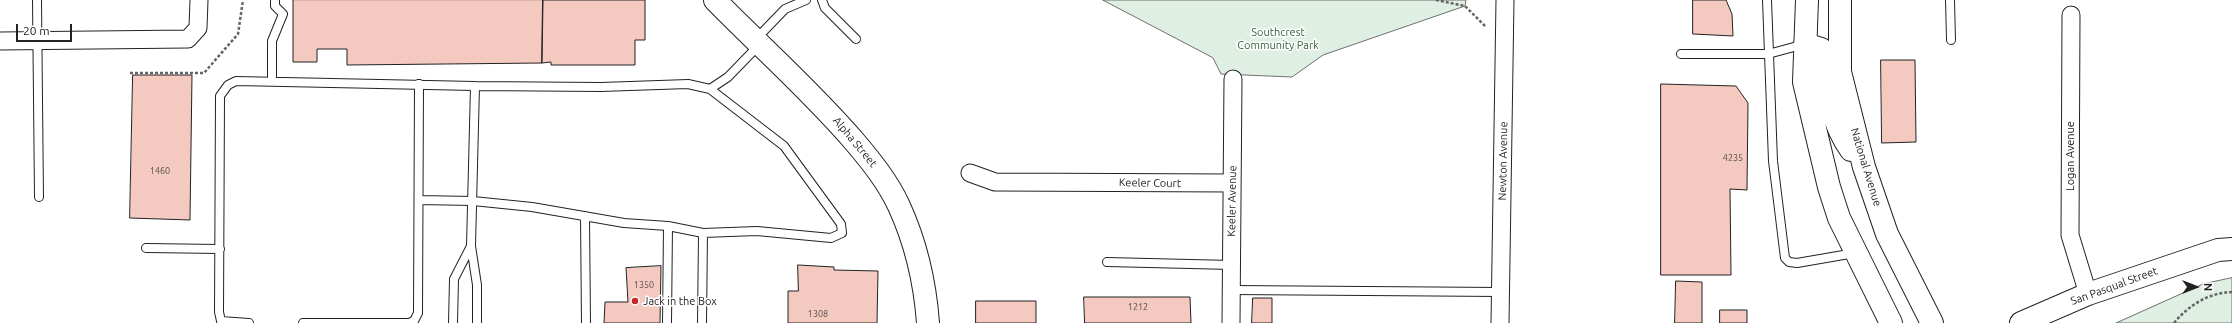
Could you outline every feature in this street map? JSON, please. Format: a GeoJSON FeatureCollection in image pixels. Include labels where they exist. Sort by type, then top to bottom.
{"type":"FeatureCollection","features":[{"type":"Feature","properties":{"kind":"main road","name":"Alpha Street"},"geometry":{"type":"LineString","coordinates":[[715,0],[830,113],[878,169],[899,205],[915,250],[925,282],[928,323]]}},
{"type":"Feature","properties":{"kind":"main road"},"geometry":{"type":"LineString","coordinates":[[1807,0],[1804,82],[1829,187],[1839,218],[1891,323]]}},
{"type":"Feature","properties":{"kind":"main road","name":"National Avenue"},"geometry":{"type":"LineString","coordinates":[[1840,0],[1840,72],[1864,167],[1887,234],[1932,323]]}},
{"type":"Feature","properties":{"kind":"main road"},"geometry":{"type":"LineString","coordinates":[[1805,44],[1820,49],[1834,116],[1842,138],[1864,167]]}},
{"type":"Feature","properties":{"kind":"main road","name":"San Pasqual Street"},"geometry":{"type":"LineString","coordinates":[[2022,323],[2088,294],[2218,250],[2232,249]]}},
{"type":"Feature","properties":{"kind":"street"},"geometry":{"type":"LineString","coordinates":[[0,41],[188,39],[198,28],[199,0]]}},
{"type":"Feature","properties":{"kind":"street","name":"Newton Avenue"},"geometry":{"type":"LineString","coordinates":[[1500,323],[1505,0]]}},
{"type":"Feature","properties":{"kind":"street","name":"Logan Avenue"},"geometry":{"type":"LineString","coordinates":[[2071,14],[2070,235],[2088,294]]}},
{"type":"Feature","properties":{"kind":"street","name":"Keeler Avenue"},"geometry":{"type":"LineString","coordinates":[[1231,323],[1233,79]]}},
{"type":"Feature","properties":{"kind":"street","name":"Keeler Court"},"geometry":{"type":"LineString","coordinates":[[970,173],[995,182],[1232,183]]}},
{"type":"Feature","properties":{"kind":"lane"},"geometry":{"type":"LineString","coordinates":[[38,0],[39,197]]}},
{"type":"Feature","properties":{"kind":"lane"},"geometry":{"type":"LineString","coordinates":[[272,81],[272,41],[283,14],[275,6],[275,0]]}},
{"type":"Feature","properties":{"kind":"lane"},"geometry":{"type":"LineString","coordinates":[[710,89],[728,77],[785,9],[806,0]]}},
{"type":"Feature","properties":{"kind":"lane"},"geometry":{"type":"LineString","coordinates":[[822,0],[825,8],[856,39]]}},
{"type":"Feature","properties":{"kind":"lane"},"geometry":{"type":"LineString","coordinates":[[1767,0],[1768,54],[1775,190],[1785,258],[1789,262],[1797,263],[1856,252]]}},
{"type":"Feature","properties":{"kind":"lane"},"geometry":{"type":"LineString","coordinates":[[1950,0],[1951,40]]}},
{"type":"Feature","properties":{"kind":"lane"},"geometry":{"type":"LineString","coordinates":[[1681,54],[1768,54],[1805,44]]}},
{"type":"Feature","properties":{"kind":"lane"},"geometry":{"type":"LineString","coordinates":[[249,323],[221,321],[219,312],[220,96],[228,85],[236,81],[601,87],[688,84],[710,89],[784,146],[841,224],[842,233],[831,238],[757,231],[702,233],[668,226],[624,223],[532,207],[473,201],[420,200]]}},
{"type":"Feature","properties":{"kind":"lane"},"geometry":{"type":"LineString","coordinates":[[303,323],[409,323],[414,321],[418,313],[420,200],[419,84]]}},
{"type":"Feature","properties":{"kind":"lane"},"geometry":{"type":"LineString","coordinates":[[474,86],[471,246],[477,285],[477,323]]}},
{"type":"Feature","properties":{"kind":"lane"},"geometry":{"type":"LineString","coordinates":[[585,216],[586,323]]}},
{"type":"Feature","properties":{"kind":"lane"},"geometry":{"type":"LineString","coordinates":[[667,323],[668,226]]}},
{"type":"Feature","properties":{"kind":"lane"},"geometry":{"type":"LineString","coordinates":[[702,233],[702,323]]}},
{"type":"Feature","properties":{"kind":"lane"},"geometry":{"type":"LineString","coordinates":[[454,323],[454,279],[471,246]]}},
{"type":"Feature","properties":{"kind":"lane"},"geometry":{"type":"LineString","coordinates":[[146,248],[220,249]]}},
{"type":"Feature","properties":{"kind":"lane"},"geometry":{"type":"LineString","coordinates":[[1107,262],[1232,265]]}},
{"type":"Feature","properties":{"kind":"lane"},"geometry":{"type":"LineString","coordinates":[[1231,290],[1500,292]]}},
{"type":"Feature","properties":{"kind":"path"},"geometry":{"type":"LineString","coordinates":[[130,73],[204,73],[238,34],[243,0]]}},
{"type":"Feature","properties":{"kind":"path"},"geometry":{"type":"LineString","coordinates":[[1436,0],[1465,6],[1504,44]]}},
{"type":"Feature","properties":{"kind":"path"},"geometry":{"type":"LineString","coordinates":[[2174,323],[2196,302],[2220,293],[2232,292]]}},
{"type":"Feature","properties":{"kind":"green space","name":"Southcrest Community Park"},"geometry":{"type":"Polygon","coordinates":[[[1103,0],[1466,0],[1465,6],[1323,55],[1292,77],[1221,74],[1213,58],[1103,0]]]}},
{"type":"Feature","properties":{"kind":"green space"},"geometry":{"type":"Polygon","coordinates":[[[2232,278],[2232,323],[2116,323],[2203,284],[2232,278]]]}},
{"type":"Feature","properties":{"kind":"building"},"geometry":{"type":"Polygon","coordinates":[[[293,0],[543,0],[542,63],[347,65],[347,49],[317,49],[317,62],[293,62],[293,0]]]}},
{"type":"Feature","properties":{"kind":"building"},"geometry":{"type":"Polygon","coordinates":[[[543,0],[645,0],[645,40],[635,40],[635,65],[551,65],[551,62],[542,63],[543,0]]]}},
{"type":"Feature","properties":{"kind":"building"},"geometry":{"type":"Polygon","coordinates":[[[1693,0],[1726,0],[1732,14],[1733,36],[1693,34],[1693,0]]]}},
{"type":"Feature","properties":{"kind":"building"},"geometry":{"type":"Polygon","coordinates":[[[1881,60],[1915,60],[1916,142],[1882,143],[1881,60]]]}},
{"type":"Feature","properties":{"kind":"building"},"geometry":{"type":"Polygon","coordinates":[[[133,75],[192,75],[190,220],[130,218],[133,75]]]}},
{"type":"Feature","properties":{"kind":"building"},"geometry":{"type":"Polygon","coordinates":[[[1661,84],[1736,86],[1748,103],[1747,190],[1730,189],[1731,275],[1661,275],[1661,84]]]}},
{"type":"Feature","properties":{"kind":"building"},"geometry":{"type":"Polygon","coordinates":[[[798,265],[834,267],[834,270],[878,271],[877,323],[788,323],[788,291],[798,291],[798,265]]]}},
{"type":"Feature","properties":{"kind":"building"},"geometry":{"type":"Polygon","coordinates":[[[661,266],[660,323],[604,323],[605,302],[628,302],[626,268],[661,266]]]}},
{"type":"Feature","properties":{"kind":"building"},"geometry":{"type":"Polygon","coordinates":[[[1676,281],[1702,282],[1702,323],[1675,323],[1676,281]]]}},
{"type":"Feature","properties":{"kind":"building"},"geometry":{"type":"Polygon","coordinates":[[[1084,297],[1190,297],[1191,323],[1085,323],[1084,297]]]}},
{"type":"Feature","properties":{"kind":"building"},"geometry":{"type":"Polygon","coordinates":[[[1253,298],[1272,298],[1272,323],[1252,323],[1253,298]]]}},
{"type":"Feature","properties":{"kind":"building"},"geometry":{"type":"Polygon","coordinates":[[[976,301],[1036,301],[1036,323],[976,323],[976,301]]]}},
{"type":"Feature","properties":{"kind":"building"},"geometry":{"type":"Polygon","coordinates":[[[1720,310],[1747,310],[1747,323],[1720,323],[1720,310]]]}},
{"type":"Feature","properties":{"kind":"place","name":"Jack in the Box"},"geometry":{"type":"Point","coordinates":[635,301]}}]}
